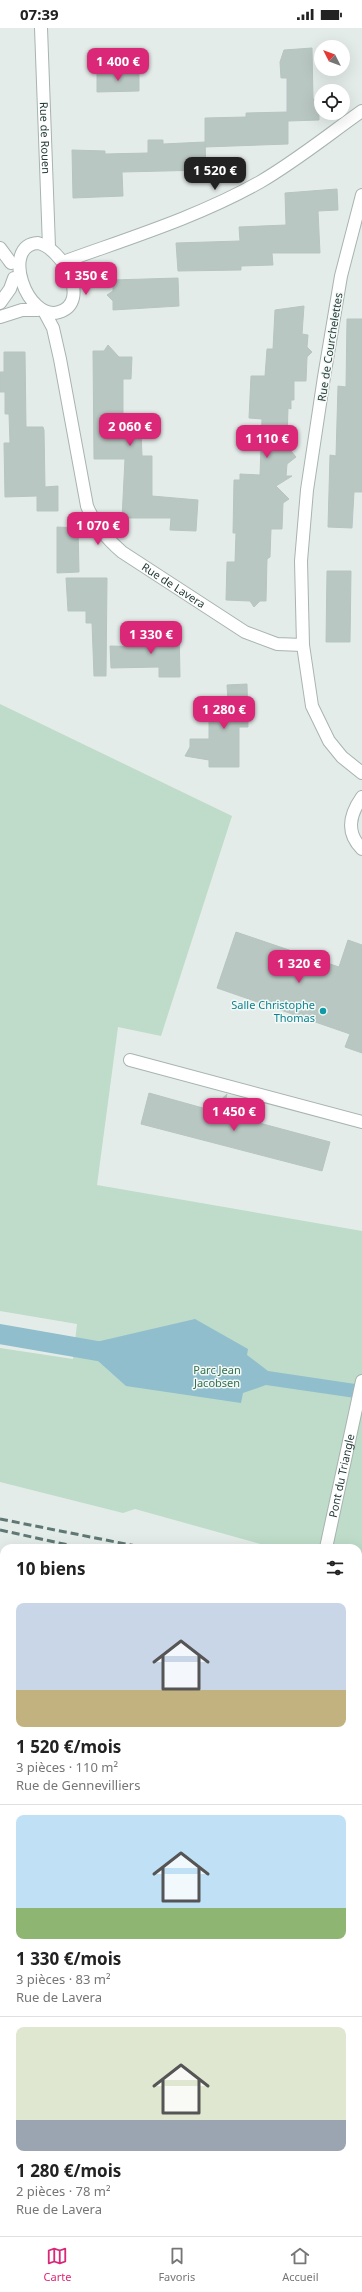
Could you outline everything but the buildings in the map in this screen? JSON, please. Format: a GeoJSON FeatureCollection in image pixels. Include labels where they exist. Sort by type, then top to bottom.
{"type":"FeatureCollection","features":[{"type":"Feature","properties":{"kind":"street","name":"Rue de Rouen"},"geometry":{"type":"LineString","coordinates":[[41,28],[49,247]]}},
{"type":"Feature","properties":{"kind":"street"},"geometry":{"type":"LineString","coordinates":[[63,262],[184,218],[244,190],[297,159],[362,111]]}},
{"type":"Feature","properties":{"kind":"street","name":"Rue de Courchelettes"},"geometry":{"type":"LineString","coordinates":[[303,645],[301,560],[307,490],[341,276],[362,195]]}},
{"type":"Feature","properties":{"kind":"street"},"geometry":{"type":"LineString","coordinates":[[0,317],[27,309],[62,311],[69,306],[73,297],[73,285],[63,262],[49,247],[38,243],[30,244],[18,252],[11,263]]}},
{"type":"Feature","properties":{"kind":"street"},"geometry":{"type":"LineString","coordinates":[[0,248],[11,263],[14,278],[42,311]]}},
{"type":"Feature","properties":{"kind":"street"},"geometry":{"type":"LineString","coordinates":[[0,303],[10,289],[14,278]]}},
{"type":"Feature","properties":{"kind":"street","name":"Rue de Lavera"},"geometry":{"type":"LineString","coordinates":[[42,311],[53,328],[87,506],[104,535],[122,552],[245,632],[277,644],[303,645]]}},
{"type":"Feature","properties":{"kind":"street"},"geometry":{"type":"LineString","coordinates":[[303,645],[310,696],[319,724],[329,741],[342,757],[362,773]]}},
{"type":"Feature","properties":{"kind":"street"},"geometry":{"type":"LineString","coordinates":[[362,797],[353,811],[350,824],[353,836],[362,849]]}},
{"type":"Feature","properties":{"kind":"street"},"geometry":{"type":"LineString","coordinates":[[130,1060],[362,1122]]}},
{"type":"Feature","properties":{"kind":"street","name":"Pont du Triangle"},"geometry":{"type":"LineString","coordinates":[[327,1544],[362,1381]]}},
{"type":"Feature","properties":{"kind":"green space","name":"Parc Jean Jacobsen"},"geometry":{"type":"Polygon","coordinates":[[[0,704],[232,816],[161,1036],[118,1027],[97,1185],[362,1231],[362,1544],[261,1544],[135,1509],[123,1513],[0,1482],[0,1348],[73,1359],[77,1324],[0,1311],[0,704]]]}},
{"type":"Feature","properties":{"kind":"water"},"geometry":{"type":"Polygon","coordinates":[[[195,1319],[248,1349],[247,1355],[268,1371],[362,1385],[362,1399],[266,1385],[243,1393],[241,1403],[126,1386],[88,1352],[83,1351],[83,1345],[195,1319]]]}},
{"type":"Feature","properties":{"kind":"waterway"},"geometry":{"type":"LineString","coordinates":[[0,1334],[109,1353]]}},
{"type":"Feature","properties":{"kind":"railway"},"geometry":{"type":"LineString","coordinates":[[0,1519],[126,1544]]}},
{"type":"Feature","properties":{"kind":"railway"},"geometry":{"type":"LineString","coordinates":[[0,1530],[64,1544]]}},
{"type":"Feature","properties":{"kind":"place","name":"Salle Christophe Thomas"},"geometry":{"type":"Point","coordinates":[323,1011]}}]}
